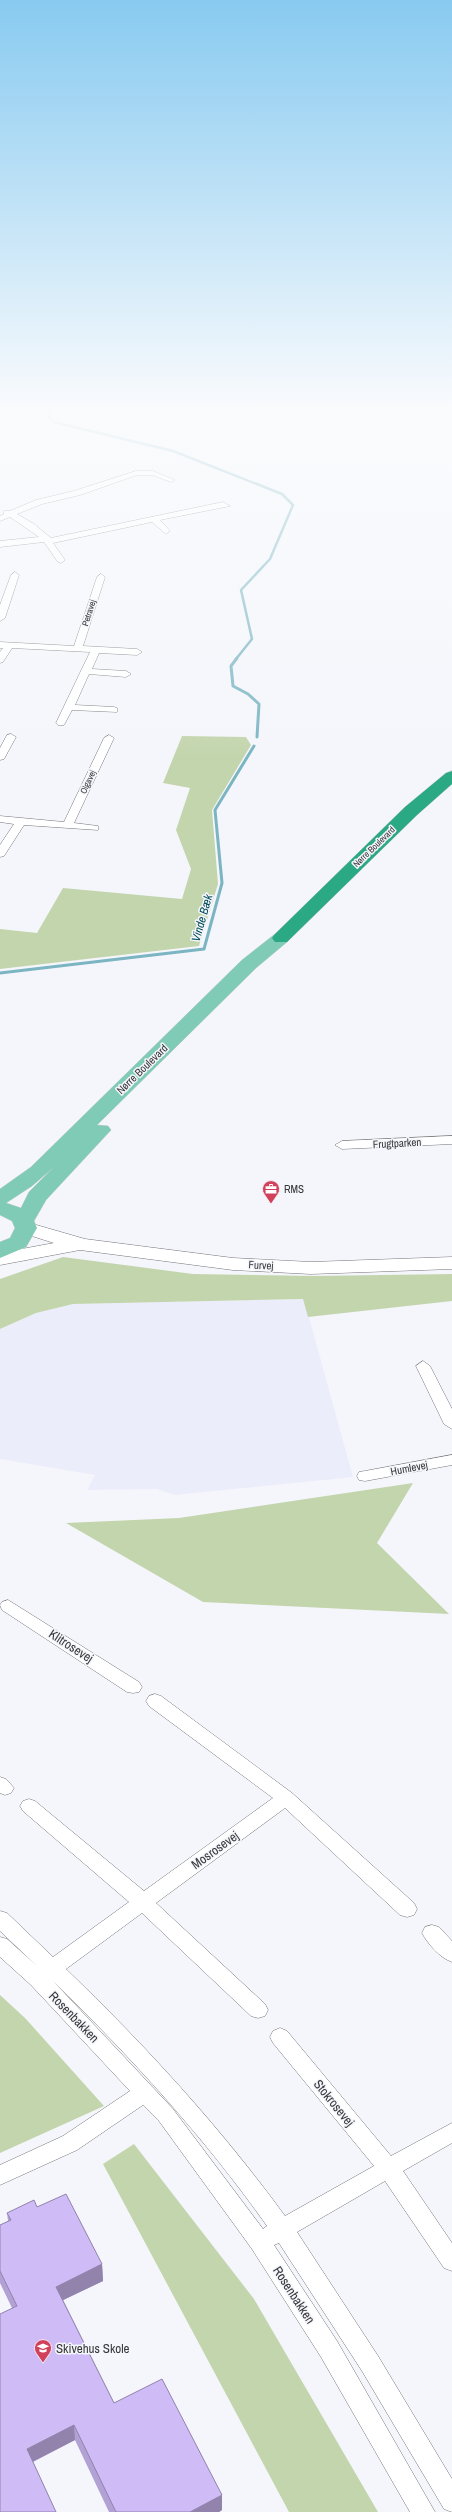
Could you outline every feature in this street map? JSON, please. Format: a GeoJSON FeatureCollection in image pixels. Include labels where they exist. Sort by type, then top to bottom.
{"type":"FeatureCollection","features":[{"type":"Feature","properties":{"kind":"highway","name":"Nørre Boulevard"},"geometry":{"type":"LineString","coordinates":[[281,938],[411,811],[452,776]]}},
{"type":"Feature","properties":{"kind":"main road","name":"Nørre Boulevard"},"geometry":{"type":"LineString","coordinates":[[0,1198],[33,1175],[249,964],[281,938]]}},
{"type":"Feature","properties":{"kind":"main road","name":"Nørre Boulevard"},"geometry":{"type":"LineString","coordinates":[[3,1253],[18,1242],[37,1197],[54,1177],[202,1028],[250,976],[281,938]]}},
{"type":"Feature","properties":{"kind":"main road"},"geometry":{"type":"LineString","coordinates":[[0,1186],[27,1169],[89,1112],[113,1098]]}},
{"type":"Feature","properties":{"kind":"main road"},"geometry":{"type":"LineString","coordinates":[[0,1208],[10,1211],[25,1225]]}},
{"type":"Feature","properties":{"kind":"main road","name":"Furvej"},"geometry":{"type":"LineString","coordinates":[[25,1225],[77,1244],[233,1264],[311,1268],[379,1267],[452,1263]]}},
{"type":"Feature","properties":{"kind":"main road"},"geometry":{"type":"LineString","coordinates":[[3,1253],[23,1253],[77,1244]]}},
{"type":"Feature","properties":{"kind":"street"},"geometry":{"type":"LineString","coordinates":[[29,524],[48,540],[61,560]]}},
{"type":"Feature","properties":{"kind":"street"},"geometry":{"type":"LineString","coordinates":[[0,544],[48,540],[123,524]]}},
{"type":"Feature","properties":{"kind":"street"},"geometry":{"type":"LineString","coordinates":[[159,524],[166,531]]}},
{"type":"Feature","properties":{"kind":"street"},"geometry":{"type":"LineString","coordinates":[[86,532],[95,538]]}},
{"type":"Feature","properties":{"kind":"street"},"geometry":{"type":"LineString","coordinates":[[0,618],[15,575]]}},
{"type":"Feature","properties":{"kind":"street","name":"Petravej"},"geometry":{"type":"LineString","coordinates":[[78,649],[101,577]]}},
{"type":"Feature","properties":{"kind":"street"},"geometry":{"type":"LineString","coordinates":[[0,660],[4,645],[137,652]]}},
{"type":"Feature","properties":{"kind":"street"},"geometry":{"type":"LineString","coordinates":[[61,724],[96,650]]}},
{"type":"Feature","properties":{"kind":"street"},"geometry":{"type":"LineString","coordinates":[[86,671],[126,674]]}},
{"type":"Feature","properties":{"kind":"street"},"geometry":{"type":"LineString","coordinates":[[68,707],[114,710]]}},
{"type":"Feature","properties":{"kind":"street"},"geometry":{"type":"LineString","coordinates":[[0,758],[11,737]]}},
{"type":"Feature","properties":{"kind":"street","name":"Olgavej"},"geometry":{"type":"LineString","coordinates":[[68,826],[109,738]]}},
{"type":"Feature","properties":{"kind":"street"},"geometry":{"type":"LineString","coordinates":[[0,819],[94,828]]}},
{"type":"Feature","properties":{"kind":"street"},"geometry":{"type":"LineString","coordinates":[[0,854],[21,821]]}},
{"type":"Feature","properties":{"kind":"street","name":"Frugtparken"},"geometry":{"type":"LineString","coordinates":[[342,1146],[452,1140]]}},
{"type":"Feature","properties":{"kind":"street"},"geometry":{"type":"LineString","coordinates":[[423,1366],[452,1424]]}},
{"type":"Feature","properties":{"kind":"street","name":"Humlevej"},"geometry":{"type":"LineString","coordinates":[[365,1476],[452,1460]]}},
{"type":"Feature","properties":{"kind":"street","name":"Klitrosevej"},"geometry":{"type":"LineString","coordinates":[[3,1607],[134,1687]]}},
{"type":"Feature","properties":{"kind":"street"},"geometry":{"type":"LineString","coordinates":[[155,1701],[286,1798],[407,1909]]}},
{"type":"Feature","properties":{"kind":"street","name":"Mosrosevej"},"geometry":{"type":"LineString","coordinates":[[45,1973],[286,1798]]}},
{"type":"Feature","properties":{"kind":"street"},"geometry":{"type":"LineString","coordinates":[[28,1806],[143,1902],[258,2010]]}},
{"type":"Feature","properties":{"kind":"street"},"geometry":{"type":"LineString","coordinates":[[0,1919],[45,1973],[170,2088],[282,2229],[393,2400],[452,2501]]}},
{"type":"Feature","properties":{"kind":"street"},"geometry":{"type":"LineString","coordinates":[[432,1932],[452,1954]]}},
{"type":"Feature","properties":{"kind":"street","name":"Rosenbakken"},"geometry":{"type":"LineString","coordinates":[[0,1945],[45,1973],[166,2115],[260,2242],[329,2349],[423,2512]]}},
{"type":"Feature","properties":{"kind":"street","name":"Stokrosevej"},"geometry":{"type":"LineString","coordinates":[[280,2037],[389,2169],[452,2261]]}},
{"type":"Feature","properties":{"kind":"street"},"geometry":{"type":"LineString","coordinates":[[0,2175],[70,2143],[145,2092]]}},
{"type":"Feature","properties":{"kind":"street"},"geometry":{"type":"LineString","coordinates":[[260,2242],[452,2132]]}},
{"type":"Feature","properties":{"kind":"shaded area"},"geometry":{"type":"Polygon","coordinates":[[[304,1299],[353,1477],[175,1495],[157,1489],[87,1490],[95,1475],[0,1459],[0,1329],[36,1313],[73,1304],[304,1299]]]}},
{"type":"Feature","properties":{"kind":"green space"},"geometry":{"type":"Polygon","coordinates":[[[182,736],[246,737],[251,745],[212,810],[218,884],[199,946],[0,969],[0,929],[37,933],[63,888],[182,899],[191,869],[176,830],[190,788],[163,783],[182,736]]]}},
{"type":"Feature","properties":{"kind":"green space"},"geometry":{"type":"Polygon","coordinates":[[[63,1257],[193,1274],[314,1276],[452,1274],[452,1301],[308,1317],[303,1299],[73,1304],[36,1313],[0,1329],[0,1279],[63,1257]]]}},
{"type":"Feature","properties":{"kind":"green space"},"geometry":{"type":"Polygon","coordinates":[[[413,1483],[377,1543],[449,1614],[203,1602],[66,1523],[179,1518],[413,1483]]]}},
{"type":"Feature","properties":{"kind":"green space"},"geometry":{"type":"Polygon","coordinates":[[[0,1995],[25,2018],[104,2106],[0,2153],[0,1995]]]}},
{"type":"Feature","properties":{"kind":"green space"},"geometry":{"type":"Polygon","coordinates":[[[134,2144],[254,2299],[378,2512],[289,2512],[103,2164],[134,2144]]]}},
{"type":"Feature","properties":{"kind":"building","name":"Skivehus Skole"},"geometry":{"type":"Polygon","coordinates":[[[66,2194],[102,2264],[56,2287],[114,2403],[162,2379],[222,2495],[190,2512],[116,2512],[74,2425],[27,2449],[56,2512],[0,2512],[0,2314],[17,2306],[0,2271],[0,2225],[11,2220],[7,2213],[34,2200],[37,2207],[66,2194]]]}},
{"type":"Feature","properties":{"kind":"waterway","name":"Vinde Bæk"},"geometry":{"type":"LineString","coordinates":[[236,659],[252,639],[241,590],[270,559],[285,524]]}},
{"type":"Feature","properties":{"kind":"waterway","name":"Vinde Bæk"},"geometry":{"type":"LineString","coordinates":[[237,658],[231,666],[233,686],[248,694],[259,704],[257,737]]}},
{"type":"Feature","properties":{"kind":"waterway","name":"Vinde Bæk"},"geometry":{"type":"LineString","coordinates":[[0,973],[204,949],[222,883],[215,810],[254,746]]}},
{"type":"Feature","properties":{"kind":"place","name":"RMS"},"geometry":{"type":"Point","coordinates":[271,1204]}},
{"type":"Feature","properties":{"kind":"place","name":"Skivehus Skole"},"geometry":{"type":"Point","coordinates":[43,2363]}}]}
